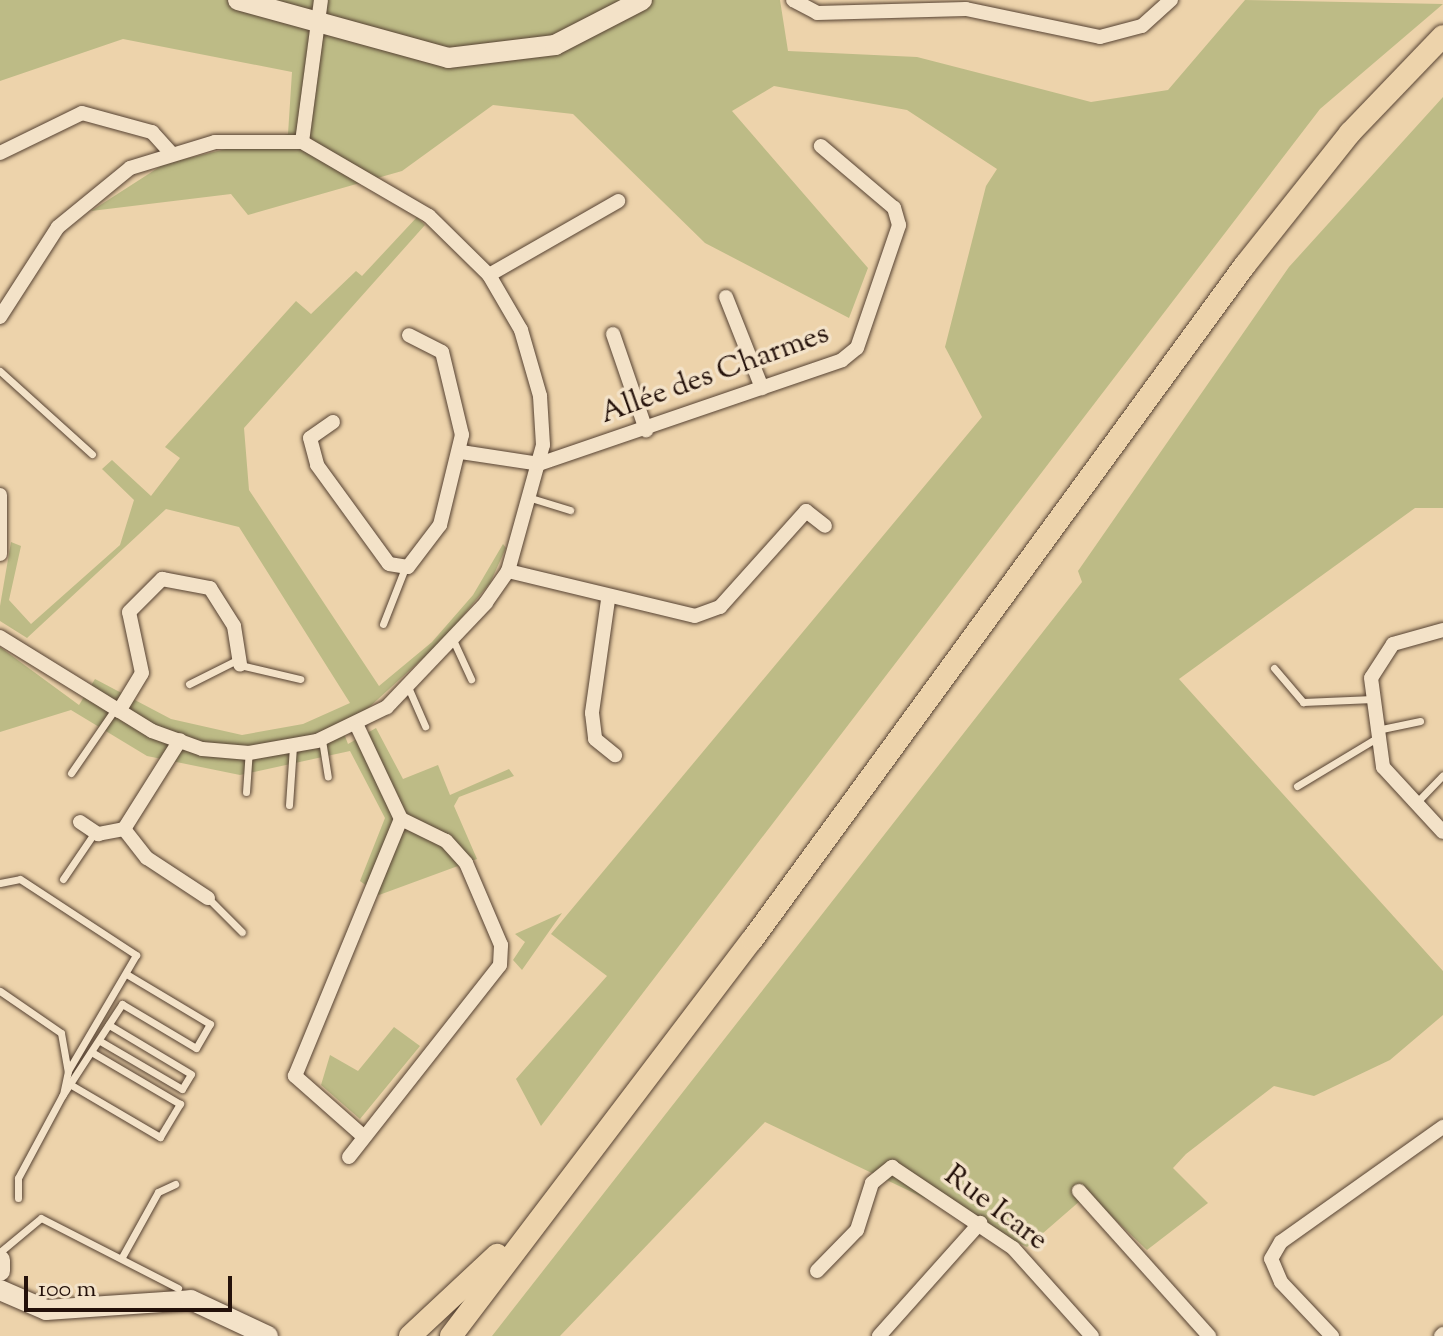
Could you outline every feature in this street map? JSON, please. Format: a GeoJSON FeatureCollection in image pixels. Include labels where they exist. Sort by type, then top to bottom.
{"type":"FeatureCollection","features":[{"type":"Feature","properties":{"kind":"main road"},"geometry":{"type":"LineString","coordinates":[[238,0],[408,51],[483,56],[555,45],[642,0]]}},
{"type":"Feature","properties":{"kind":"main road"},"geometry":{"type":"LineString","coordinates":[[451,1336],[538,1216],[752,940],[1245,265],[1350,133],[1443,36]]}},
{"type":"Feature","properties":{"kind":"main road"},"geometry":{"type":"LineString","coordinates":[[410,1336],[538,1216]]}},
{"type":"Feature","properties":{"kind":"main road"},"geometry":{"type":"LineString","coordinates":[[0,1260],[0,1271]]}},
{"type":"Feature","properties":{"kind":"main road"},"geometry":{"type":"LineString","coordinates":[[0,1290],[46,1310],[191,1300],[268,1336]]}},
{"type":"Feature","properties":{"kind":"street"},"geometry":{"type":"LineString","coordinates":[[302,142],[321,0]]}},
{"type":"Feature","properties":{"kind":"street"},"geometry":{"type":"LineString","coordinates":[[793,0],[817,13],[979,10],[1100,37],[1142,26],[1171,0]]}},
{"type":"Feature","properties":{"kind":"street"},"geometry":{"type":"LineString","coordinates":[[0,153],[82,113],[152,132],[171,153]]}},
{"type":"Feature","properties":{"kind":"street"},"geometry":{"type":"LineString","coordinates":[[0,317],[58,227],[130,168],[215,142],[302,142],[429,216],[489,275],[521,330],[540,396],[539,464],[508,571],[454,642],[408,687],[357,726],[322,740],[249,753],[180,740],[117,710],[0,637]]}},
{"type":"Feature","properties":{"kind":"street","name":"Allée des Charmes"},"geometry":{"type":"LineString","coordinates":[[539,464],[646,430],[842,360],[857,348],[899,225],[894,208],[821,146]]}},
{"type":"Feature","properties":{"kind":"street"},"geometry":{"type":"LineString","coordinates":[[489,275],[618,201]]}},
{"type":"Feature","properties":{"kind":"street"},"geometry":{"type":"LineString","coordinates":[[726,297],[762,388]]}},
{"type":"Feature","properties":{"kind":"street"},"geometry":{"type":"LineString","coordinates":[[613,334],[646,430]]}},
{"type":"Feature","properties":{"kind":"street"},"geometry":{"type":"LineString","coordinates":[[333,422],[310,438],[317,465],[363,533],[389,564],[405,568],[440,525],[461,452],[458,396],[442,352],[409,335]]}},
{"type":"Feature","properties":{"kind":"street"},"geometry":{"type":"LineString","coordinates":[[461,452],[539,464]]}},
{"type":"Feature","properties":{"kind":"street"},"geometry":{"type":"LineString","coordinates":[[0,495],[0,554]]}},
{"type":"Feature","properties":{"kind":"street"},"geometry":{"type":"LineString","coordinates":[[508,571],[608,600],[695,616],[720,607],[806,511],[825,526]]}},
{"type":"Feature","properties":{"kind":"street"},"geometry":{"type":"LineString","coordinates":[[117,710],[142,673],[129,612],[162,579],[210,588],[234,626],[240,662]]}},
{"type":"Feature","properties":{"kind":"street"},"geometry":{"type":"LineString","coordinates":[[608,600],[592,713],[595,739],[615,755]]}},
{"type":"Feature","properties":{"kind":"street"},"geometry":{"type":"LineString","coordinates":[[1443,630],[1385,650],[1373,670],[1377,734],[1387,775],[1443,832]]}},
{"type":"Feature","properties":{"kind":"street"},"geometry":{"type":"LineString","coordinates":[[349,1157],[500,965],[501,945],[466,863],[446,841],[401,819],[357,726]]}},
{"type":"Feature","properties":{"kind":"street"},"geometry":{"type":"LineString","coordinates":[[124,829],[180,740]]}},
{"type":"Feature","properties":{"kind":"street"},"geometry":{"type":"LineString","coordinates":[[363,1136],[295,1076],[401,819]]}},
{"type":"Feature","properties":{"kind":"street"},"geometry":{"type":"LineString","coordinates":[[80,822],[95,832],[124,829]]}},
{"type":"Feature","properties":{"kind":"street"},"geometry":{"type":"LineString","coordinates":[[124,829],[147,858],[208,898]]}},
{"type":"Feature","properties":{"kind":"street"},"geometry":{"type":"LineString","coordinates":[[1332,1336],[1281,1282],[1271,1259],[1281,1242],[1443,1127]]}},
{"type":"Feature","properties":{"kind":"street","name":"Rue Icare"},"geometry":{"type":"LineString","coordinates":[[817,1271],[857,1230],[872,1183],[892,1167],[980,1223],[1030,1263],[1092,1336]]}},
{"type":"Feature","properties":{"kind":"street"},"geometry":{"type":"LineString","coordinates":[[1079,1191],[1209,1336]]}},
{"type":"Feature","properties":{"kind":"street"},"geometry":{"type":"LineString","coordinates":[[879,1336],[980,1223]]}},
{"type":"Feature","properties":{"kind":"lane"},"geometry":{"type":"LineString","coordinates":[[0,371],[92,454]]}},
{"type":"Feature","properties":{"kind":"lane"},"geometry":{"type":"LineString","coordinates":[[531,498],[570,510]]}},
{"type":"Feature","properties":{"kind":"lane"},"geometry":{"type":"LineString","coordinates":[[383,624],[405,568]]}},
{"type":"Feature","properties":{"kind":"lane"},"geometry":{"type":"LineString","coordinates":[[454,642],[471,679]]}},
{"type":"Feature","properties":{"kind":"lane"},"geometry":{"type":"LineString","coordinates":[[189,684],[240,662],[300,679]]}},
{"type":"Feature","properties":{"kind":"lane"},"geometry":{"type":"LineString","coordinates":[[1274,668],[1303,702],[1373,699]]}},
{"type":"Feature","properties":{"kind":"lane"},"geometry":{"type":"LineString","coordinates":[[408,687],[425,726]]}},
{"type":"Feature","properties":{"kind":"lane"},"geometry":{"type":"LineString","coordinates":[[71,773],[117,710]]}},
{"type":"Feature","properties":{"kind":"lane"},"geometry":{"type":"LineString","coordinates":[[1297,786],[1377,734],[1420,721]]}},
{"type":"Feature","properties":{"kind":"lane"},"geometry":{"type":"LineString","coordinates":[[322,740],[328,777]]}},
{"type":"Feature","properties":{"kind":"lane"},"geometry":{"type":"LineString","coordinates":[[289,805],[293,747]]}},
{"type":"Feature","properties":{"kind":"lane"},"geometry":{"type":"LineString","coordinates":[[246,792],[249,753]]}},
{"type":"Feature","properties":{"kind":"lane"},"geometry":{"type":"LineString","coordinates":[[1415,804],[1443,775]]}},
{"type":"Feature","properties":{"kind":"lane"},"geometry":{"type":"LineString","coordinates":[[63,879],[95,832]]}},
{"type":"Feature","properties":{"kind":"lane"},"geometry":{"type":"LineString","coordinates":[[0,883],[20,879],[136,955],[128,975],[68,1071],[62,1096],[18,1178],[18,1198]]}},
{"type":"Feature","properties":{"kind":"lane"},"geometry":{"type":"LineString","coordinates":[[208,898],[242,932]]}},
{"type":"Feature","properties":{"kind":"lane"},"geometry":{"type":"LineString","coordinates":[[62,1096],[73,1086],[122,1004],[196,1048],[210,1024],[128,975]]}},
{"type":"Feature","properties":{"kind":"lane"},"geometry":{"type":"LineString","coordinates":[[0,991],[61,1033],[68,1071]]}},
{"type":"Feature","properties":{"kind":"lane"},"geometry":{"type":"LineString","coordinates":[[100,1041],[182,1089],[191,1074],[109,1025]]}},
{"type":"Feature","properties":{"kind":"lane"},"geometry":{"type":"LineString","coordinates":[[73,1086],[160,1137],[180,1104],[93,1053]]}},
{"type":"Feature","properties":{"kind":"lane"},"geometry":{"type":"LineString","coordinates":[[122,1257],[158,1192],[175,1184]]}},
{"type":"Feature","properties":{"kind":"lane"},"geometry":{"type":"LineString","coordinates":[[0,1252],[41,1218],[178,1288]]}},
{"type":"Feature","properties":{"kind":"shaded area"},"geometry":{"type":"Polygon","coordinates":[[[0,0],[780,0],[788,51],[917,57],[1091,102],[1168,90],[1245,0],[1443,4],[1320,109],[541,1126],[516,1079],[607,976],[551,934],[982,417],[945,347],[986,186],[997,169],[907,110],[774,86],[732,111],[868,268],[849,318],[705,243],[573,114],[493,105],[402,171],[248,215],[231,194],[91,211],[164,164],[288,134],[292,72],[123,39],[0,81],[0,0]]]}},
{"type":"Feature","properties":{"kind":"shaded area"},"geometry":{"type":"Polygon","coordinates":[[[1443,97],[1443,508],[1415,508],[1179,679],[1443,971],[1443,1015],[1390,1060],[1314,1096],[1274,1086],[1186,1154],[1173,1168],[1208,1203],[1147,1250],[1088,1194],[1027,1247],[765,1122],[560,1336],[492,1336],[1082,582],[1078,571],[1289,267],[1443,97]]]}},
{"type":"Feature","properties":{"kind":"shaded area"},"geometry":{"type":"Polygon","coordinates":[[[417,217],[425,225],[244,428],[249,490],[379,686],[432,642],[473,595],[503,544],[506,548],[490,583],[444,639],[343,731],[348,744],[376,728],[403,779],[438,765],[450,795],[509,769],[514,776],[459,797],[454,806],[477,859],[379,895],[360,881],[385,818],[350,751],[240,775],[147,756],[71,710],[0,732],[0,647],[79,705],[95,679],[171,719],[242,735],[303,724],[350,703],[239,527],[166,509],[27,638],[0,621],[0,606],[11,542],[21,546],[9,600],[31,624],[120,545],[134,500],[102,469],[112,460],[151,496],[180,458],[165,447],[296,301],[311,314],[356,271],[362,276],[417,217]]]}},
{"type":"Feature","properties":{"kind":"shaded area"},"geometry":{"type":"Polygon","coordinates":[[[562,913],[522,970],[513,960],[525,942],[515,934],[562,913]]]}},
{"type":"Feature","properties":{"kind":"shaded area"},"geometry":{"type":"Polygon","coordinates":[[[394,1027],[420,1046],[360,1119],[321,1085],[330,1055],[358,1071],[394,1027]]]}}]}
